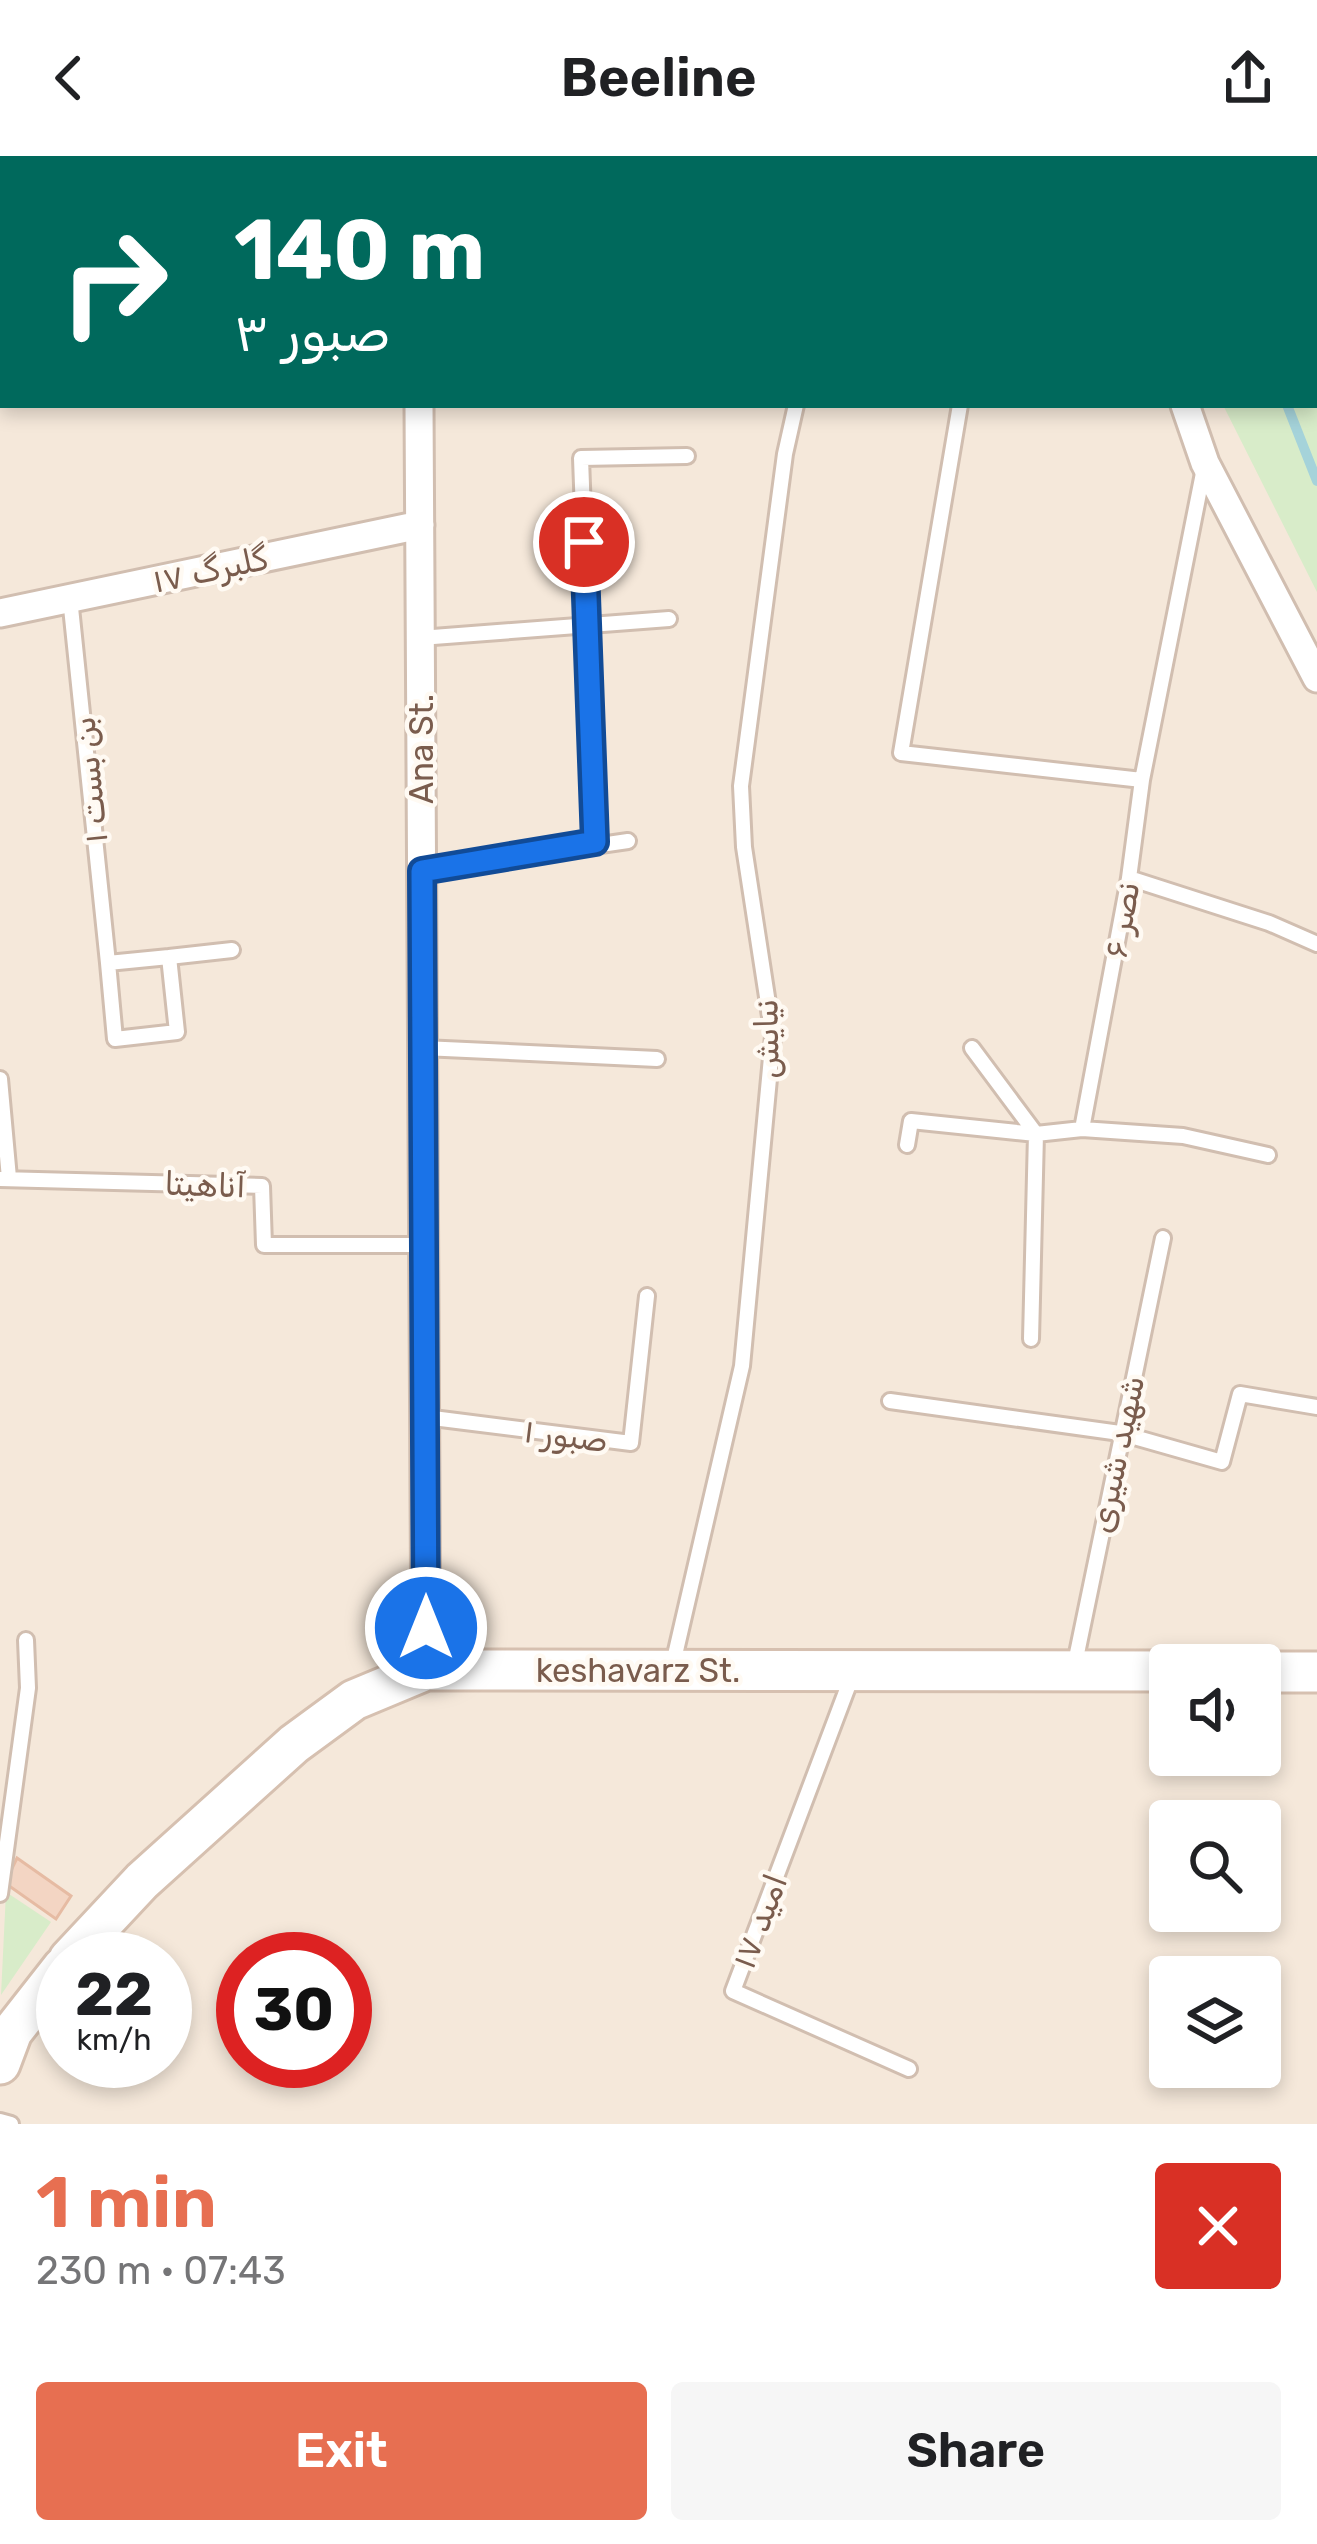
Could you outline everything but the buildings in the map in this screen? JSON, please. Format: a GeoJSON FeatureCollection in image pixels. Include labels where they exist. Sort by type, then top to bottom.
{"type":"FeatureCollection","features":[{"type":"Feature","properties":{"kind":"main road","name":"keshavarz St."},"geometry":{"type":"LineString","coordinates":[[94,1932],[142,1881],[294,1744],[354,1700],[426,1670],[1149,1672]]}},
{"type":"Feature","properties":{"kind":"main road"},"geometry":{"type":"LineString","coordinates":[[1281,1672],[1317,1672]]}},
{"type":"Feature","properties":{"kind":"main road"},"geometry":{"type":"LineString","coordinates":[[5,2036],[36,1999]]}},
{"type":"Feature","properties":{"kind":"street","name":"Ana St."},"geometry":{"type":"LineString","coordinates":[[419,408],[426,1670]]}},
{"type":"Feature","properties":{"kind":"street"},"geometry":{"type":"LineString","coordinates":[[1186,408],[1205,463],[1317,678]]}},
{"type":"Feature","properties":{"kind":"street","name":"گلبرگ ۱۷"},"geometry":{"type":"LineString","coordinates":[[0,613],[420,525]]}},
{"type":"Feature","properties":{"kind":"lane","name":"نیایش"},"geometry":{"type":"LineString","coordinates":[[672,1670],[742,1366],[773,1036],[744,847],[741,786],[785,454],[795,408]]}},
{"type":"Feature","properties":{"kind":"lane"},"geometry":{"type":"LineString","coordinates":[[959,408],[901,753],[1142,780]]}},
{"type":"Feature","properties":{"kind":"lane"},"geometry":{"type":"LineString","coordinates":[[595,842],[581,458],[687,457]]}},
{"type":"Feature","properties":{"kind":"lane","name":"نصر ۶"},"geometry":{"type":"LineString","coordinates":[[1082,1129],[1129,878],[1142,780],[1205,463]]}},
{"type":"Feature","properties":{"kind":"lane","name":"بن بست ۱"},"geometry":{"type":"LineString","coordinates":[[70,598],[116,1039],[177,1032],[169,957]]}},
{"type":"Feature","properties":{"kind":"lane"},"geometry":{"type":"LineString","coordinates":[[420,638],[669,619]]}},
{"type":"Feature","properties":{"kind":"lane"},"geometry":{"type":"LineString","coordinates":[[422,871],[595,842],[628,841]]}},
{"type":"Feature","properties":{"kind":"lane"},"geometry":{"type":"LineString","coordinates":[[1129,878],[1269,922],[1317,944]]}},
{"type":"Feature","properties":{"kind":"lane"},"geometry":{"type":"LineString","coordinates":[[108,963],[232,950]]}},
{"type":"Feature","properties":{"kind":"lane"},"geometry":{"type":"LineString","coordinates":[[423,1048],[657,1059]]}},
{"type":"Feature","properties":{"kind":"lane"},"geometry":{"type":"LineString","coordinates":[[972,1048],[1036,1134],[1031,1339]]}},
{"type":"Feature","properties":{"kind":"lane"},"geometry":{"type":"LineString","coordinates":[[0,1079],[4,1179]]}},
{"type":"Feature","properties":{"kind":"lane"},"geometry":{"type":"LineString","coordinates":[[908,1145],[911,1121],[1036,1134],[1082,1129],[1183,1136],[1268,1155]]}},
{"type":"Feature","properties":{"kind":"lane","name":"آناهیتا"},"geometry":{"type":"LineString","coordinates":[[4,1179],[262,1186],[264,1245],[424,1245]]}},
{"type":"Feature","properties":{"kind":"lane","name":"شهید شیری"},"geometry":{"type":"LineString","coordinates":[[1073,1671],[1163,1238]]}},
{"type":"Feature","properties":{"kind":"lane","name":"صبور ۱"},"geometry":{"type":"LineString","coordinates":[[425,1417],[631,1443],[647,1296]]}},
{"type":"Feature","properties":{"kind":"lane"},"geometry":{"type":"LineString","coordinates":[[890,1401],[1120,1432],[1222,1462],[1240,1394],[1317,1407]]}},
{"type":"Feature","properties":{"kind":"lane"},"geometry":{"type":"LineString","coordinates":[[0,1894],[28,1688],[26,1640]]}},
{"type":"Feature","properties":{"kind":"lane","name":"امید ۱۷"},"geometry":{"type":"LineString","coordinates":[[854,1671],[733,1991],[909,2069]]}},
{"type":"Feature","properties":{"kind":"lane"},"geometry":{"type":"LineString","coordinates":[[0,2121],[11,2124]]}},
{"type":"Feature","properties":{"kind":"shaded area"},"geometry":{"type":"Polygon","coordinates":[[[0,408],[1317,408],[1317,2124],[0,2124],[0,408]]]}},
{"type":"Feature","properties":{"kind":"green space"},"geometry":{"type":"Polygon","coordinates":[[[1225,408],[1317,408],[1317,592],[1225,408]]]}},
{"type":"Feature","properties":{"kind":"green space"},"geometry":{"type":"Polygon","coordinates":[[[6,1892],[51,1922],[44,1932],[36,1932],[36,1944],[1,1995],[6,1892]]]}},
{"type":"Feature","properties":{"kind":"waterway"},"geometry":{"type":"LineString","coordinates":[[1288,408],[1317,481]]}},
{"type":"Feature","properties":{"kind":"route"},"geometry":{"type":"LineString","coordinates":[[426,1628],[422,871],[595,842],[584,542]]}}]}
